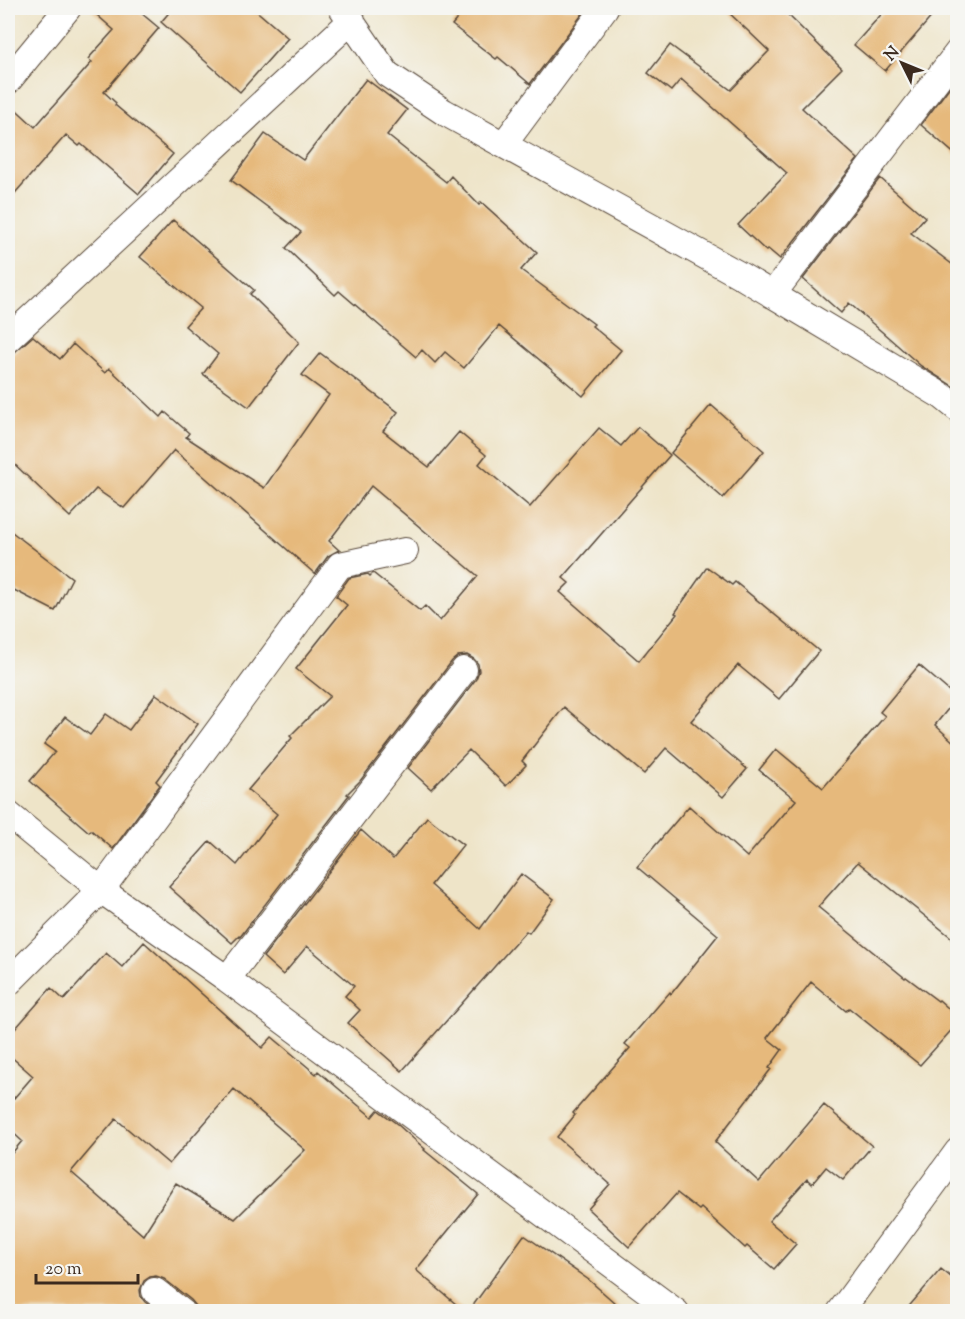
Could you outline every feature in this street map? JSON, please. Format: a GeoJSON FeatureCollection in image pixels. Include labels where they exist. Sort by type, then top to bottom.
{"type":"FeatureCollection","features":[{"type":"Feature","properties":{"kind":"street"},"geometry":{"type":"LineString","coordinates":[[8,81],[68,8]]}},
{"type":"Feature","properties":{"kind":"street"},"geometry":{"type":"LineString","coordinates":[[504,144],[605,8]]}},
{"type":"Feature","properties":{"kind":"street"},"geometry":{"type":"LineString","coordinates":[[8,339],[347,14],[387,74],[444,112],[772,295],[942,396],[957,408]]}},
{"type":"Feature","properties":{"kind":"street"},"geometry":{"type":"LineString","coordinates":[[772,295],[957,51]]}},
{"type":"Feature","properties":{"kind":"street"},"geometry":{"type":"LineString","coordinates":[[8,983],[101,890],[340,565],[405,551]]}},
{"type":"Feature","properties":{"kind":"street"},"geometry":{"type":"LineString","coordinates":[[227,979],[464,670]]}},
{"type":"Feature","properties":{"kind":"street"},"geometry":{"type":"LineString","coordinates":[[8,814],[101,890],[227,979],[676,1311]]}},
{"type":"Feature","properties":{"kind":"street"},"geometry":{"type":"LineString","coordinates":[[840,1311],[957,1151]]}},
{"type":"Feature","properties":{"kind":"street"},"geometry":{"type":"LineString","coordinates":[[155,1291],[182,1311]]}},
{"type":"Feature","properties":{"kind":"building"},"geometry":{"type":"Polygon","coordinates":[[[89,8],[135,8],[159,28],[104,92],[116,103],[115,105],[173,154],[139,194],[81,144],[79,146],[66,135],[8,201],[8,102],[35,127],[92,62],[88,59],[114,30],[89,8]]]}},
{"type":"Feature","properties":{"kind":"building"},"geometry":{"type":"Polygon","coordinates":[[[173,8],[253,8],[288,38],[240,92],[161,22],[173,8]]]}},
{"type":"Feature","properties":{"kind":"building"},"geometry":{"type":"Polygon","coordinates":[[[466,8],[587,8],[530,84],[498,57],[496,59],[452,25],[466,8]]]}},
{"type":"Feature","properties":{"kind":"building"},"geometry":{"type":"Polygon","coordinates":[[[724,8],[781,8],[842,68],[802,108],[858,159],[780,259],[768,249],[766,251],[738,225],[787,173],[681,79],[671,91],[648,73],[670,45],[731,90],[769,51],[724,8]]]}},
{"type":"Feature","properties":{"kind":"building"},"geometry":{"type":"Polygon","coordinates":[[[887,8],[939,8],[885,71],[854,45],[887,8]]]}},
{"type":"Feature","properties":{"kind":"building"},"geometry":{"type":"Polygon","coordinates":[[[957,77],[957,156],[921,125],[957,77]]]}},
{"type":"Feature","properties":{"kind":"building"},"geometry":{"type":"Polygon","coordinates":[[[366,79],[407,110],[387,135],[446,182],[451,176],[479,205],[481,202],[537,252],[521,270],[594,324],[592,326],[621,350],[583,396],[499,326],[464,368],[445,352],[435,363],[422,350],[416,357],[339,291],[335,295],[286,248],[301,232],[231,180],[265,134],[303,160],[366,79]]]}},
{"type":"Feature","properties":{"kind":"building"},"geometry":{"type":"Polygon","coordinates":[[[880,178],[925,217],[911,233],[957,268],[957,389],[921,366],[849,303],[841,313],[803,279],[880,178]]]}},
{"type":"Feature","properties":{"kind":"building"},"geometry":{"type":"Polygon","coordinates":[[[173,220],[254,290],[250,294],[299,342],[249,407],[203,374],[218,354],[185,326],[201,308],[140,257],[173,220]]]}},
{"type":"Feature","properties":{"kind":"building"},"geometry":{"type":"Polygon","coordinates":[[[33,336],[60,359],[73,344],[105,373],[109,368],[161,417],[165,412],[189,433],[186,437],[264,488],[329,395],[302,375],[320,353],[398,412],[383,431],[429,467],[459,432],[486,455],[479,464],[530,507],[599,428],[621,446],[638,427],[670,455],[563,578],[569,583],[560,592],[639,661],[677,614],[675,613],[707,567],[732,585],[735,582],[819,651],[779,699],[738,665],[691,721],[747,769],[723,797],[666,748],[644,774],[564,707],[522,761],[526,765],[506,786],[469,750],[431,789],[408,768],[476,679],[479,671],[478,664],[467,655],[458,656],[360,781],[347,794],[349,795],[240,937],[232,943],[169,887],[210,841],[237,865],[277,814],[248,790],[292,738],[290,736],[330,696],[296,669],[347,605],[336,596],[349,578],[368,574],[370,576],[373,573],[420,611],[425,606],[440,621],[478,576],[371,486],[329,541],[339,550],[328,556],[315,574],[174,450],[124,508],[96,489],[70,517],[8,458],[8,358],[33,336]]]}},
{"type":"Feature","properties":{"kind":"building"},"geometry":{"type":"Polygon","coordinates":[[[711,405],[764,451],[723,498],[671,453],[711,405]]]}},
{"type":"Feature","properties":{"kind":"building"},"geometry":{"type":"Polygon","coordinates":[[[8,529],[72,578],[55,611],[8,587],[8,529]]]}},
{"type":"Feature","properties":{"kind":"building"},"geometry":{"type":"Polygon","coordinates":[[[919,665],[957,698],[935,725],[957,745],[957,942],[858,862],[818,907],[905,978],[939,1000],[957,1016],[957,1024],[920,1065],[849,1008],[846,1011],[811,982],[767,1038],[782,1050],[769,1068],[771,1069],[715,1142],[759,1182],[824,1105],[872,1146],[843,1180],[826,1167],[812,1184],[807,1179],[769,1221],[796,1244],[774,1269],[747,1246],[745,1248],[701,1208],[699,1210],[677,1193],[629,1247],[588,1209],[610,1184],[557,1137],[575,1115],[573,1113],[630,1048],[625,1044],[670,992],[671,994],[718,935],[637,867],[689,806],[747,857],[796,800],[759,770],[776,749],[823,788],[885,716],[880,712],[919,665]]]}},
{"type":"Feature","properties":{"kind":"building"},"geometry":{"type":"Polygon","coordinates":[[[156,694],[198,724],[156,781],[160,785],[113,849],[91,830],[89,832],[30,781],[55,752],[44,744],[65,717],[90,735],[106,714],[129,730],[156,694]]]}},
{"type":"Feature","properties":{"kind":"building"},"geometry":{"type":"Polygon","coordinates":[[[427,817],[463,845],[431,885],[480,929],[521,874],[554,899],[529,933],[526,931],[402,1071],[348,1023],[360,1010],[345,996],[354,986],[307,946],[283,975],[263,957],[361,830],[393,859],[427,817]]]}},
{"type":"Feature","properties":{"kind":"building"},"geometry":{"type":"Polygon","coordinates":[[[144,942],[262,1048],[272,1037],[316,1074],[318,1071],[372,1117],[378,1110],[397,1124],[424,1150],[478,1194],[416,1270],[464,1311],[197,1311],[191,1300],[164,1279],[156,1276],[144,1281],[140,1290],[145,1302],[157,1311],[19,1311],[8,1300],[8,1158],[22,1141],[8,1128],[8,1105],[33,1076],[8,1054],[8,1037],[51,988],[64,1000],[106,953],[122,967],[144,942]],[[234,1089],[169,1164],[116,1119],[71,1172],[143,1235],[176,1183],[235,1219],[305,1150],[234,1089]]]}},
{"type":"Feature","properties":{"kind":"building"},"geometry":{"type":"Polygon","coordinates":[[[524,1235],[589,1280],[624,1311],[469,1311],[524,1235]]]}},
{"type":"Feature","properties":{"kind":"building"},"geometry":{"type":"Polygon","coordinates":[[[941,1269],[957,1282],[957,1311],[905,1311],[941,1269]]]}}]}
